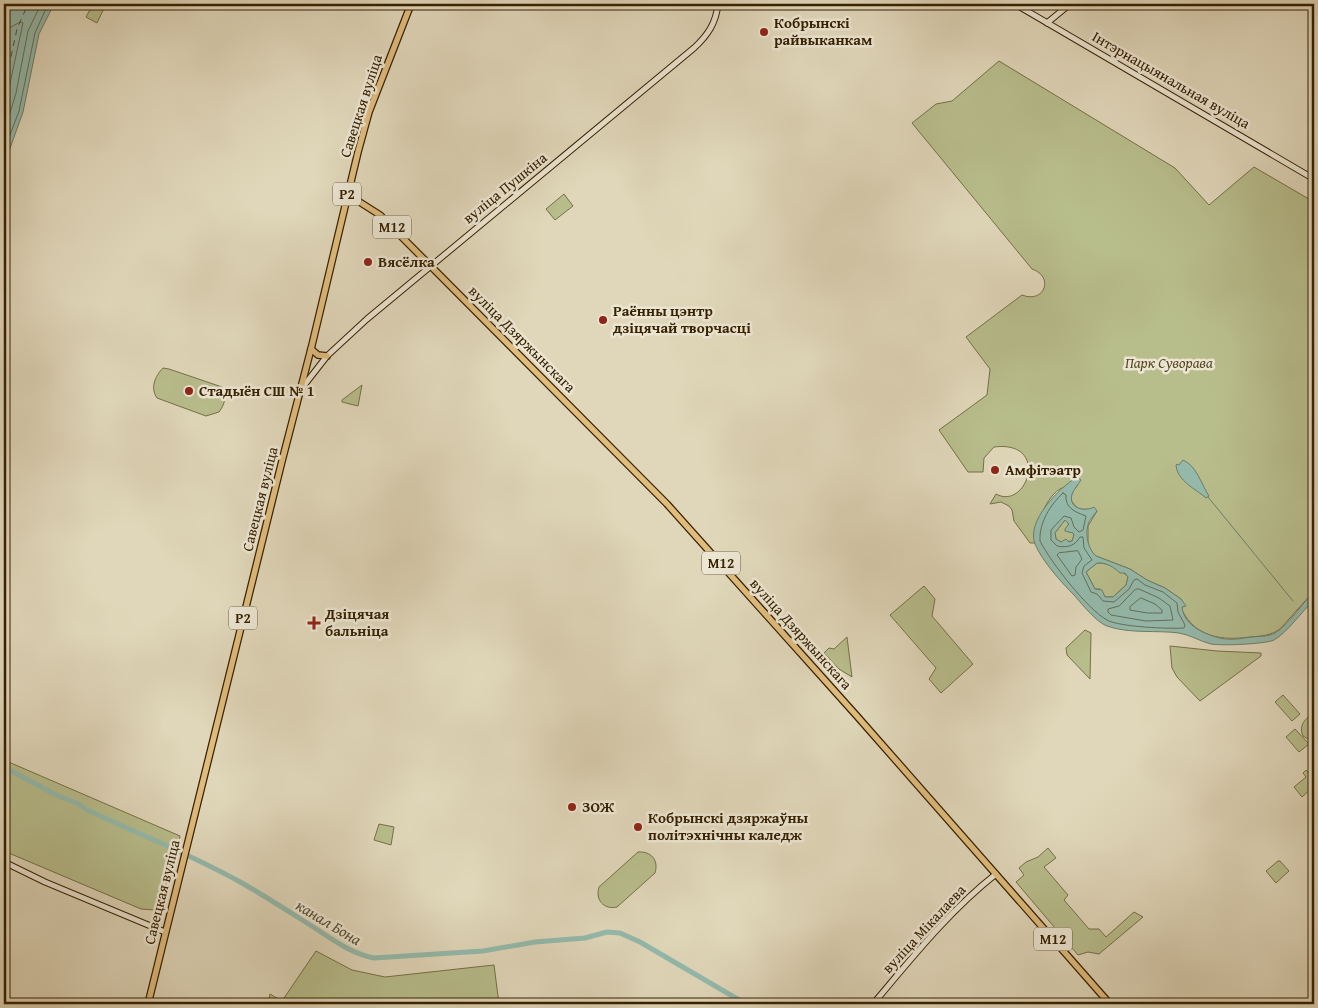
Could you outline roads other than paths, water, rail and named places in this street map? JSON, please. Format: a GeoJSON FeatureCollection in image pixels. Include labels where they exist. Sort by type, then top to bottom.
{"type":"FeatureCollection","features":[{"type":"Feature","properties":{"kind":"main road","name":"Савецкая вуліца"},"geometry":{"type":"LineString","coordinates":[[148,1004],[369,112],[411,4]]}},
{"type":"Feature","properties":{"kind":"main road","name":"вуліца Пушкіна"},"geometry":{"type":"LineString","coordinates":[[300,390],[327,356],[367,319],[694,48],[710,30],[717,13],[718,4]]}},
{"type":"Feature","properties":{"kind":"main road","name":"Інтэрнацыянальная вуліца"},"geometry":{"type":"LineString","coordinates":[[1015,4],[1314,179]]}},
{"type":"Feature","properties":{"kind":"main road"},"geometry":{"type":"LineString","coordinates":[[1047,23],[1070,4]]}},
{"type":"Feature","properties":{"kind":"main road","name":"вуліца Дзяржынскага"},"geometry":{"type":"LineString","coordinates":[[347,198],[358,201],[380,215],[667,504],[1110,1004]]}},
{"type":"Feature","properties":{"kind":"main road"},"geometry":{"type":"LineString","coordinates":[[311,349],[318,355],[327,356]]}},
{"type":"Feature","properties":{"kind":"main road"},"geometry":{"type":"LineString","coordinates":[[4,862],[45,882],[165,932]]}},
{"type":"Feature","properties":{"kind":"main road","name":"вуліца Мікалаева"},"geometry":{"type":"LineString","coordinates":[[873,1004],[940,926],[967,898],[996,874]]}},
{"type":"Feature","properties":{"kind":"water"},"geometry":{"type":"Polygon","coordinates":[[[8,4],[54,4],[39,34],[23,112],[4,165],[4,15],[8,4]]]}},
{"type":"Feature","properties":{"kind":"water"},"geometry":{"type":"Polygon","coordinates":[[[1183,460],[1192,466],[1209,496],[1206,498],[1180,476],[1176,465],[1179,465],[1183,460]]]}},
{"type":"Feature","properties":{"kind":"water"},"geometry":{"type":"Polygon","coordinates":[[[1077,477],[1081,480],[1072,494],[1072,503],[1078,508],[1094,507],[1097,511],[1089,521],[1087,529],[1088,542],[1093,553],[1096,556],[1130,569],[1181,599],[1186,606],[1182,607],[1187,620],[1204,633],[1218,638],[1229,639],[1270,635],[1285,625],[1314,591],[1314,600],[1279,637],[1262,643],[1216,645],[1179,633],[1134,631],[1107,626],[1094,617],[1058,578],[1035,544],[1033,535],[1035,525],[1040,516],[1053,497],[1077,477]],[[1065,520],[1055,533],[1056,539],[1061,542],[1066,539],[1069,542],[1072,541],[1074,535],[1065,531],[1069,524],[1065,520]],[[1097,563],[1086,572],[1095,589],[1102,590],[1105,597],[1113,597],[1126,585],[1128,577],[1125,573],[1120,573],[1109,565],[1097,563]]]}},
{"type":"Feature","properties":{"kind":"waterway"},"geometry":{"type":"LineString","coordinates":[[1208,497],[1293,601]]}},
{"type":"Feature","properties":{"kind":"waterway","name":"канал Бона"},"geometry":{"type":"LineString","coordinates":[[4,767],[56,795],[77,803],[87,810],[223,873],[268,898],[340,944],[365,956],[374,958],[483,951],[535,942],[585,938],[607,932],[620,933],[640,942],[746,1004]]}},
{"type":"Feature","properties":{"kind":"place","name":"Кобрынскі райвыканкам"},"geometry":{"type":"Point","coordinates":[764,32]}},
{"type":"Feature","properties":{"kind":"place","name":"Вясёлка"},"geometry":{"type":"Point","coordinates":[368,262]}},
{"type":"Feature","properties":{"kind":"place","name":"Раённы цэнтр дзіцячай творчасці"},"geometry":{"type":"Point","coordinates":[603,320]}},
{"type":"Feature","properties":{"kind":"place","name":"Стадыён СШ № 1"},"geometry":{"type":"Point","coordinates":[189,391]}},
{"type":"Feature","properties":{"kind":"place","name":"Амфітэатр"},"geometry":{"type":"Point","coordinates":[995,470]}},
{"type":"Feature","properties":{"kind":"place","name":"Дзіцячая бальніца"},"geometry":{"type":"Point","coordinates":[314,623]}},
{"type":"Feature","properties":{"kind":"place","name":"ЗОЖ"},"geometry":{"type":"Point","coordinates":[572,807]}},
{"type":"Feature","properties":{"kind":"place","name":"Кобрынскі дзяржаўны політэхнічны каледж"},"geometry":{"type":"Point","coordinates":[638,827]}},
{"type":"Feature","properties":{"kind":"park label","name":"Парк Суворава"},"geometry":{"type":"Point","coordinates":[1169,363]}}]}
